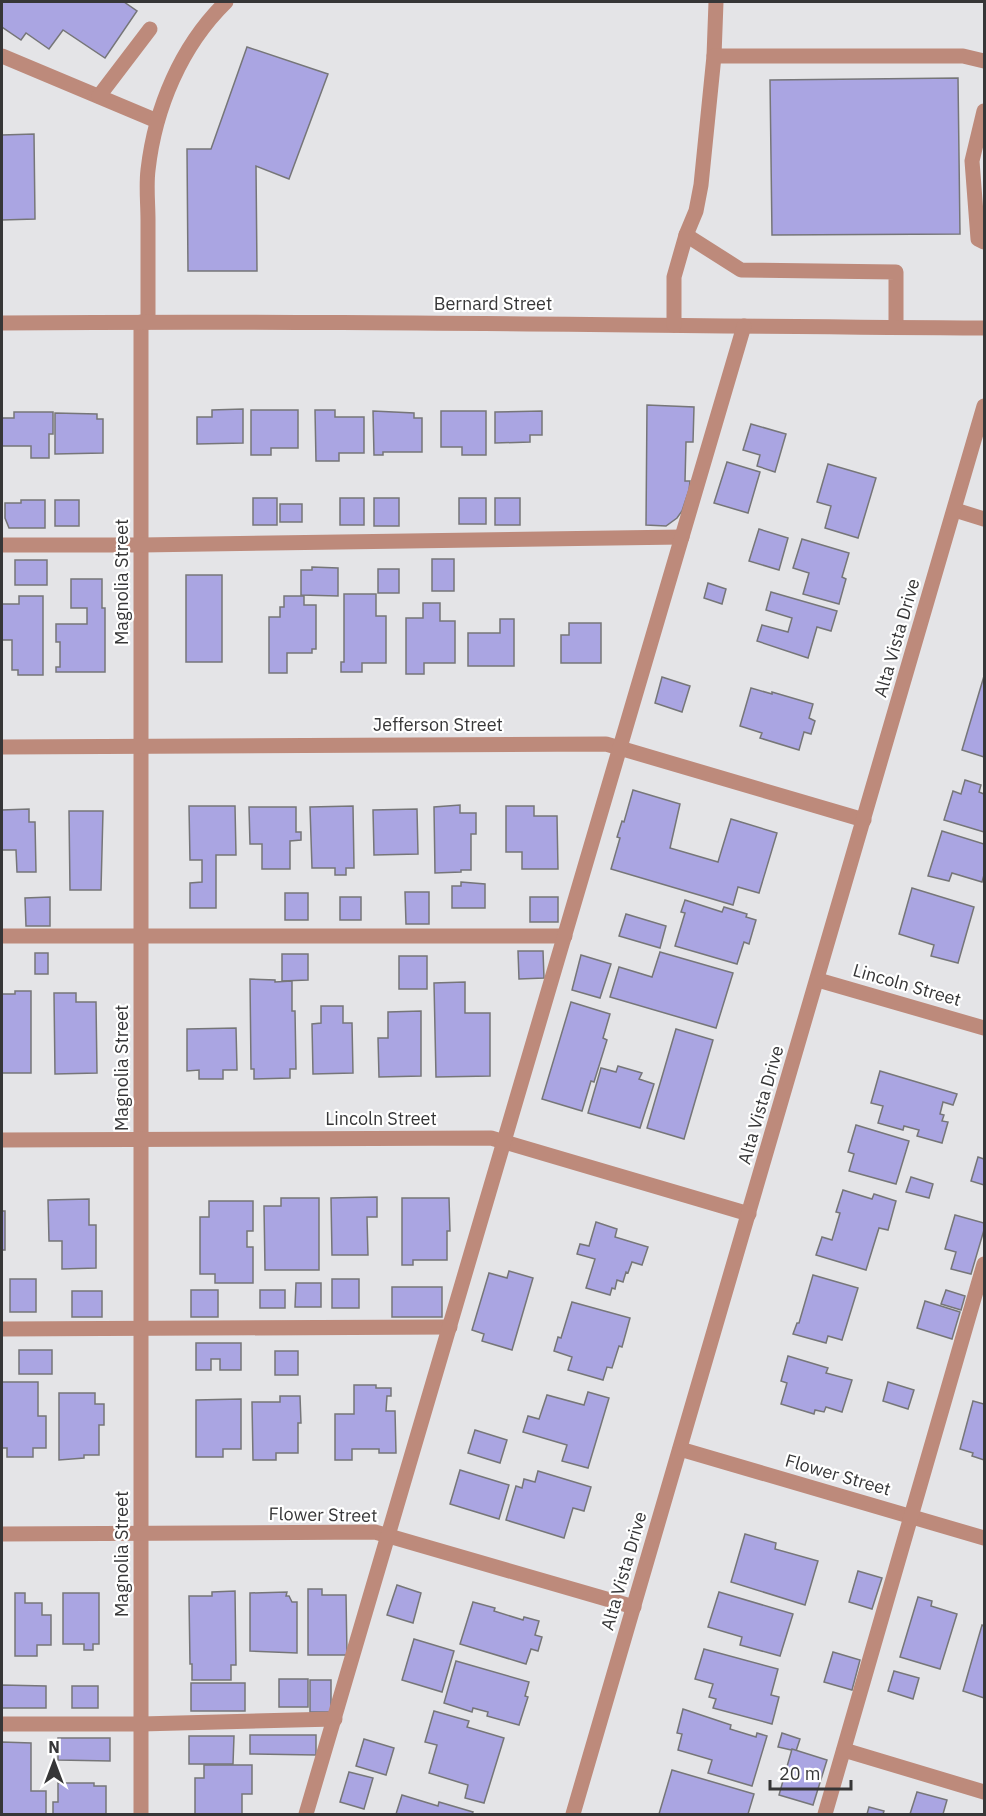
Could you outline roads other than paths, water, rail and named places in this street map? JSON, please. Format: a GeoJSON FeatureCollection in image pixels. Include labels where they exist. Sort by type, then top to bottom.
{"type":"FeatureCollection","features":[{"type":"Feature","properties":{"kind":"street","name":"Magnolia Street"},"geometry":{"type":"LineString","coordinates":[[141,1815],[141,545],[148,172],[157,121],[170,85],[189,47],[225,2]]}},
{"type":"Feature","properties":{"kind":"street"},"geometry":{"type":"LineString","coordinates":[[674,325],[674,277],[686,235],[696,211],[701,185],[714,56],[716,2]]}},
{"type":"Feature","properties":{"kind":"street"},"geometry":{"type":"LineString","coordinates":[[99,96],[150,29]]}},
{"type":"Feature","properties":{"kind":"street"},"geometry":{"type":"LineString","coordinates":[[2,56],[157,121]]}},
{"type":"Feature","properties":{"kind":"street"},"geometry":{"type":"LineString","coordinates":[[714,56],[963,56],[984,61]]}},
{"type":"Feature","properties":{"kind":"street"},"geometry":{"type":"LineString","coordinates":[[984,111],[972,161],[978,239],[984,242]]}},
{"type":"Feature","properties":{"kind":"street"},"geometry":{"type":"LineString","coordinates":[[686,235],[741,270],[896,272],[896,327]]}},
{"type":"Feature","properties":{"kind":"street","name":"Bernard Street"},"geometry":{"type":"LineString","coordinates":[[2,323],[984,328]]}},
{"type":"Feature","properties":{"kind":"street"},"geometry":{"type":"LineString","coordinates":[[306,1815],[744,326]]}},
{"type":"Feature","properties":{"kind":"street","name":"Alta Vista Drive"},"geometry":{"type":"LineString","coordinates":[[573,1815],[984,406]]}},
{"type":"Feature","properties":{"kind":"street"},"geometry":{"type":"LineString","coordinates":[[955,510],[984,519]]}},
{"type":"Feature","properties":{"kind":"street"},"geometry":{"type":"LineString","coordinates":[[2,545],[682,537]]}},
{"type":"Feature","properties":{"kind":"street","name":"Jefferson Street"},"geometry":{"type":"LineString","coordinates":[[2,747],[606,744],[864,820]]}},
{"type":"Feature","properties":{"kind":"street"},"geometry":{"type":"LineString","coordinates":[[2,936],[565,936]]}},
{"type":"Feature","properties":{"kind":"street","name":"Lincoln Street"},"geometry":{"type":"LineString","coordinates":[[818,980],[984,1028]]}},
{"type":"Feature","properties":{"kind":"street","name":"Lincoln Street"},"geometry":{"type":"LineString","coordinates":[[2,1140],[491,1138],[749,1214]]}},
{"type":"Feature","properties":{"kind":"street"},"geometry":{"type":"LineString","coordinates":[[825,1815],[982,1284],[984,1264]]}},
{"type":"Feature","properties":{"kind":"street"},"geometry":{"type":"LineString","coordinates":[[2,1329],[450,1327]]}},
{"type":"Feature","properties":{"kind":"street","name":"Flower Street"},"geometry":{"type":"LineString","coordinates":[[680,1449],[984,1538]]}},
{"type":"Feature","properties":{"kind":"street","name":"Flower Street"},"geometry":{"type":"LineString","coordinates":[[2,1534],[375,1532],[634,1607]]}},
{"type":"Feature","properties":{"kind":"street"},"geometry":{"type":"LineString","coordinates":[[2,1724],[141,1724],[335,1719]]}},
{"type":"Feature","properties":{"kind":"street"},"geometry":{"type":"LineString","coordinates":[[844,1750],[984,1792]]}}]}
